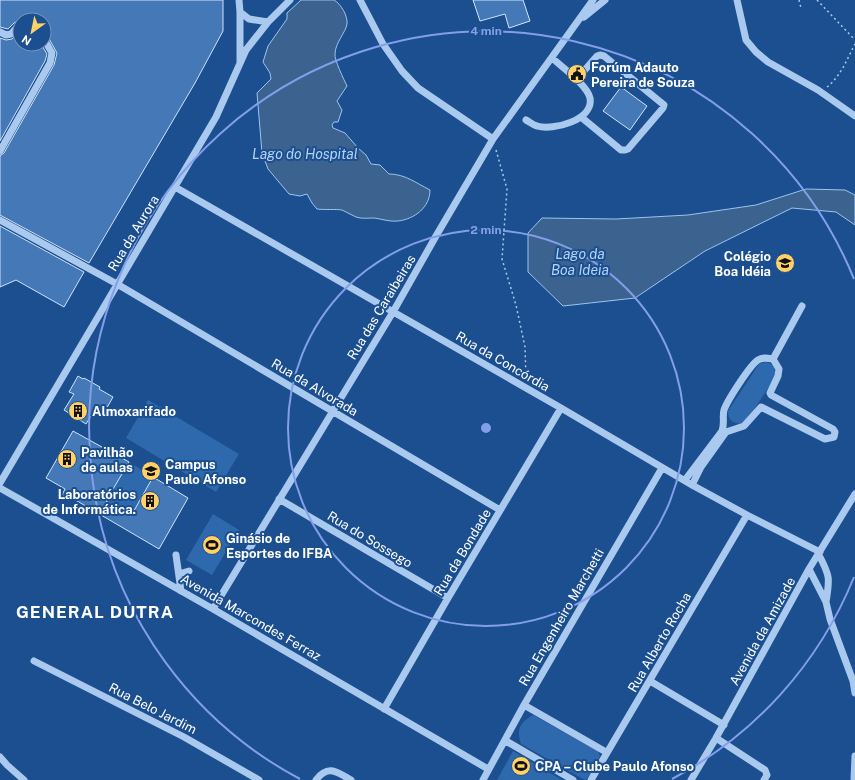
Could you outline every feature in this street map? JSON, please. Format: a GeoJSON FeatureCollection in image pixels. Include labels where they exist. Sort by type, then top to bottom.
{"type":"FeatureCollection","features":[{"type":"Feature","properties":{"kind":"street"},"geometry":{"type":"LineString","coordinates":[[239,0],[240,65]]}},
{"type":"Feature","properties":{"kind":"street","name":"Rua da Aurora"},"geometry":{"type":"LineString","coordinates":[[0,483],[216,117],[246,50],[268,22],[290,0]]}},
{"type":"Feature","properties":{"kind":"street"},"geometry":{"type":"LineString","coordinates":[[360,0],[383,44],[402,71],[418,88],[493,139]]}},
{"type":"Feature","properties":{"kind":"street"},"geometry":{"type":"LineString","coordinates":[[578,22],[593,0]]}},
{"type":"Feature","properties":{"kind":"street"},"geometry":{"type":"LineString","coordinates":[[578,22],[605,0]]}},
{"type":"Feature","properties":{"kind":"street"},"geometry":{"type":"LineString","coordinates":[[736,0],[746,40],[756,52],[768,62],[818,90],[855,116]]}},
{"type":"Feature","properties":{"kind":"street"},"geometry":{"type":"LineString","coordinates":[[240,12],[249,19],[268,22]]}},
{"type":"Feature","properties":{"kind":"street","name":"Rua das Caraibeiras"},"geometry":{"type":"LineString","coordinates":[[213,609],[393,312],[493,139],[578,22]]}},
{"type":"Feature","properties":{"kind":"street"},"geometry":{"type":"LineString","coordinates":[[0,32],[6,35],[12,33]]}},
{"type":"Feature","properties":{"kind":"street"},"geometry":{"type":"LineString","coordinates":[[0,152],[50,63],[51,52]]}},
{"type":"Feature","properties":{"kind":"street"},"geometry":{"type":"LineString","coordinates":[[576,80],[597,56],[604,56],[664,105],[628,149],[625,150],[621,150],[581,117]]}},
{"type":"Feature","properties":{"kind":"street"},"geometry":{"type":"LineString","coordinates":[[526,120],[536,126],[546,128],[561,126],[581,117],[589,104],[590,98],[587,90],[552,58]]}},
{"type":"Feature","properties":{"kind":"street","name":"Rua da Concórdia"},"geometry":{"type":"LineString","coordinates":[[175,187],[561,408],[662,468],[819,554]]}},
{"type":"Feature","properties":{"kind":"street","name":"Rua da Alvorada"},"geometry":{"type":"LineString","coordinates":[[0,220],[117,284],[500,510]]}},
{"type":"Feature","properties":{"kind":"street"},"geometry":{"type":"LineString","coordinates":[[773,359],[802,306]]}},
{"type":"Feature","properties":{"kind":"street"},"geometry":{"type":"LineString","coordinates":[[685,480],[722,431],[724,424],[723,412],[751,368],[758,360],[764,358],[773,359]]}},
{"type":"Feature","properties":{"kind":"street"},"geometry":{"type":"LineString","coordinates":[[692,485],[701,467],[726,432],[744,426],[761,407],[825,439],[834,437],[835,432],[833,429],[771,395],[770,393],[778,376],[779,369],[773,359]]}},
{"type":"Feature","properties":{"kind":"street","name":"Rua da Bondade"},"geometry":{"type":"LineString","coordinates":[[384,709],[561,408]]}},
{"type":"Feature","properties":{"kind":"street","name":"Rua Engenheiro Marchetti"},"geometry":{"type":"LineString","coordinates":[[483,780],[524,705],[662,468]]}},
{"type":"Feature","properties":{"kind":"street","name":"Avenida Marcondes Ferraz"},"geometry":{"type":"LineString","coordinates":[[0,488],[213,609],[488,769]]}},
{"type":"Feature","properties":{"kind":"street","name":"Avenida da Amizade"},"geometry":{"type":"LineString","coordinates":[[691,780],[724,725],[809,569],[855,494]]}},
{"type":"Feature","properties":{"kind":"street","name":"Rua do Sossego"},"geometry":{"type":"LineString","coordinates":[[279,499],[448,598]]}},
{"type":"Feature","properties":{"kind":"street","name":"Rua Alberto Rocha"},"geometry":{"type":"LineString","coordinates":[[591,780],[606,752],[747,515]]}},
{"type":"Feature","properties":{"kind":"street"},"geometry":{"type":"LineString","coordinates":[[819,554],[828,571],[829,580],[826,602]]}},
{"type":"Feature","properties":{"kind":"street"},"geometry":{"type":"LineString","coordinates":[[176,555],[181,591]]}},
{"type":"Feature","properties":{"kind":"street"},"geometry":{"type":"LineString","coordinates":[[809,569],[826,602],[830,619],[853,681],[855,693]]}},
{"type":"Feature","properties":{"kind":"street"},"geometry":{"type":"LineString","coordinates":[[179,574],[189,571]]}},
{"type":"Feature","properties":{"kind":"street","name":"Rua Belo Jardim"},"geometry":{"type":"LineString","coordinates":[[34,661],[184,737],[259,780]]}},
{"type":"Feature","properties":{"kind":"street"},"geometry":{"type":"LineString","coordinates":[[650,680],[724,725]]}},
{"type":"Feature","properties":{"kind":"street"},"geometry":{"type":"LineString","coordinates":[[524,705],[606,752]]}},
{"type":"Feature","properties":{"kind":"street"},"geometry":{"type":"LineString","coordinates":[[716,738],[765,770],[767,775],[764,780]]}},
{"type":"Feature","properties":{"kind":"street"},"geometry":{"type":"LineString","coordinates":[[506,740],[573,780]]}},
{"type":"Feature","properties":{"kind":"street"},"geometry":{"type":"LineString","coordinates":[[854,780],[855,756]]}},
{"type":"Feature","properties":{"kind":"street"},"geometry":{"type":"LineString","coordinates":[[0,757],[24,780]]}},
{"type":"Feature","properties":{"kind":"street"},"geometry":{"type":"LineString","coordinates":[[316,780],[321,773],[330,770],[351,780]]}},
{"type":"Feature","properties":{"kind":"path"},"geometry":{"type":"LineString","coordinates":[[799,0],[801,8]]}},
{"type":"Feature","properties":{"kind":"path"},"geometry":{"type":"LineString","coordinates":[[817,0],[855,40]]}},
{"type":"Feature","properties":{"kind":"path"},"geometry":{"type":"LineString","coordinates":[[818,90],[834,82],[855,44]]}},
{"type":"Feature","properties":{"kind":"path"},"geometry":{"type":"LineString","coordinates":[[493,139],[507,189],[502,259],[516,305],[525,347],[527,389]]}},
{"type":"Feature","properties":{"kind":"shaded area"},"geometry":{"type":"Polygon","coordinates":[[[766,362],[774,367],[775,378],[745,423],[739,424],[733,422],[729,418],[728,411],[759,364],[766,362]]]}},
{"type":"Feature","properties":{"kind":"shaded area"},"geometry":{"type":"Polygon","coordinates":[[[148,400],[239,454],[216,492],[126,438],[148,400]]]}},
{"type":"Feature","properties":{"kind":"shaded area"},"geometry":{"type":"Polygon","coordinates":[[[129,462],[153,477],[131,516],[106,501],[129,462]]]}},
{"type":"Feature","properties":{"kind":"shaded area","name":"Ginásio de Esportes do IFBA"},"geometry":{"type":"Polygon","coordinates":[[[213,514],[239,530],[212,575],[186,560],[213,514]]]}},
{"type":"Feature","properties":{"kind":"shaded area"},"geometry":{"type":"Polygon","coordinates":[[[533,715],[598,751],[600,756],[591,774],[585,780],[521,744],[519,735],[520,727],[533,715]]]}},
{"type":"Feature","properties":{"kind":"shaded area","name":"CPA – Clube Paulo Afonso"},"geometry":{"type":"Polygon","coordinates":[[[513,751],[562,780],[497,780],[513,751]]]}},
{"type":"Feature","properties":{"kind":"water","name":"Lago do Hospital"},"geometry":{"type":"Polygon","coordinates":[[[301,0],[334,0],[344,10],[347,24],[335,50],[335,57],[347,86],[337,101],[342,110],[338,122],[334,122],[332,125],[333,128],[345,133],[366,155],[371,164],[380,165],[389,174],[405,177],[430,190],[427,202],[416,215],[404,220],[392,221],[374,218],[358,218],[342,210],[317,209],[307,194],[300,196],[289,194],[268,169],[262,153],[257,93],[271,79],[270,73],[263,62],[268,46],[287,19],[287,13],[301,0]]]}},
{"type":"Feature","properties":{"kind":"water","name":"Lago da Boa Ideia"},"geometry":{"type":"Polygon","coordinates":[[[806,189],[845,190],[855,195],[855,225],[836,212],[792,208],[705,251],[635,298],[563,306],[528,272],[528,233],[542,218],[616,219],[688,215],[756,205],[806,189]]]}},
{"type":"Feature","properties":{"kind":"building"},"geometry":{"type":"Polygon","coordinates":[[[0,0],[223,0],[223,31],[195,83],[89,263],[0,215],[0,156],[4,153],[54,65],[57,53],[52,44],[52,12],[12,12],[12,25],[8,29],[0,27],[0,0]]]}},
{"type":"Feature","properties":{"kind":"building"},"geometry":{"type":"Polygon","coordinates":[[[473,0],[523,0],[530,21],[509,28],[505,14],[480,21],[473,0]]]}},
{"type":"Feature","properties":{"kind":"building"},"geometry":{"type":"Polygon","coordinates":[[[0,38],[6,40],[12,39],[12,52],[46,52],[47,54],[45,61],[0,141],[0,38]]]}},
{"type":"Feature","properties":{"kind":"building"},"geometry":{"type":"Polygon","coordinates":[[[621,87],[647,106],[630,130],[603,111],[621,87]]]}},
{"type":"Feature","properties":{"kind":"building"},"geometry":{"type":"Polygon","coordinates":[[[0,226],[84,272],[64,307],[16,280],[0,287],[0,226]]]}},
{"type":"Feature","properties":{"kind":"building"},"geometry":{"type":"Polygon","coordinates":[[[78,376],[100,387],[99,389],[113,397],[104,413],[96,408],[86,424],[64,410],[74,394],[69,392],[78,376]]]}},
{"type":"Feature","properties":{"kind":"building"},"geometry":{"type":"Polygon","coordinates":[[[73,431],[129,462],[106,501],[131,516],[153,477],[188,498],[159,549],[72,498],[71,500],[62,495],[65,489],[46,478],[73,431]]]}},
{"type":"Feature","properties":{"kind":"place","name":"Forúm Adauto Pereira de Souza"},"geometry":{"type":"Point","coordinates":[577,74]}},
{"type":"Feature","properties":{"kind":"place","name":"Colégio Boa Idéia"},"geometry":{"type":"Point","coordinates":[785,263]}},
{"type":"Feature","properties":{"kind":"place","name":"Almoxarifado"},"geometry":{"type":"Point","coordinates":[78,411]}},
{"type":"Feature","properties":{"kind":"place","name":"Pavilhão de aulas"},"geometry":{"type":"Point","coordinates":[67,459]}},
{"type":"Feature","properties":{"kind":"place","name":"Campus Paulo Afonso"},"geometry":{"type":"Point","coordinates":[151,471]}},
{"type":"Feature","properties":{"kind":"place","name":"Laboratórios de Informática."},"geometry":{"type":"Point","coordinates":[150,501]}},
{"type":"Feature","properties":{"kind":"place","name":"Ginásio de Esportes do IFBA"},"geometry":{"type":"Point","coordinates":[212,545]}},
{"type":"Feature","properties":{"kind":"place","name":"CPA – Clube Paulo Afonso"},"geometry":{"type":"Point","coordinates":[521,766]}},
{"type":"Feature","properties":{"kind":"district","name":"GENERAL DUTRA"},"geometry":{"type":"Point","coordinates":[95,612]}}]}
